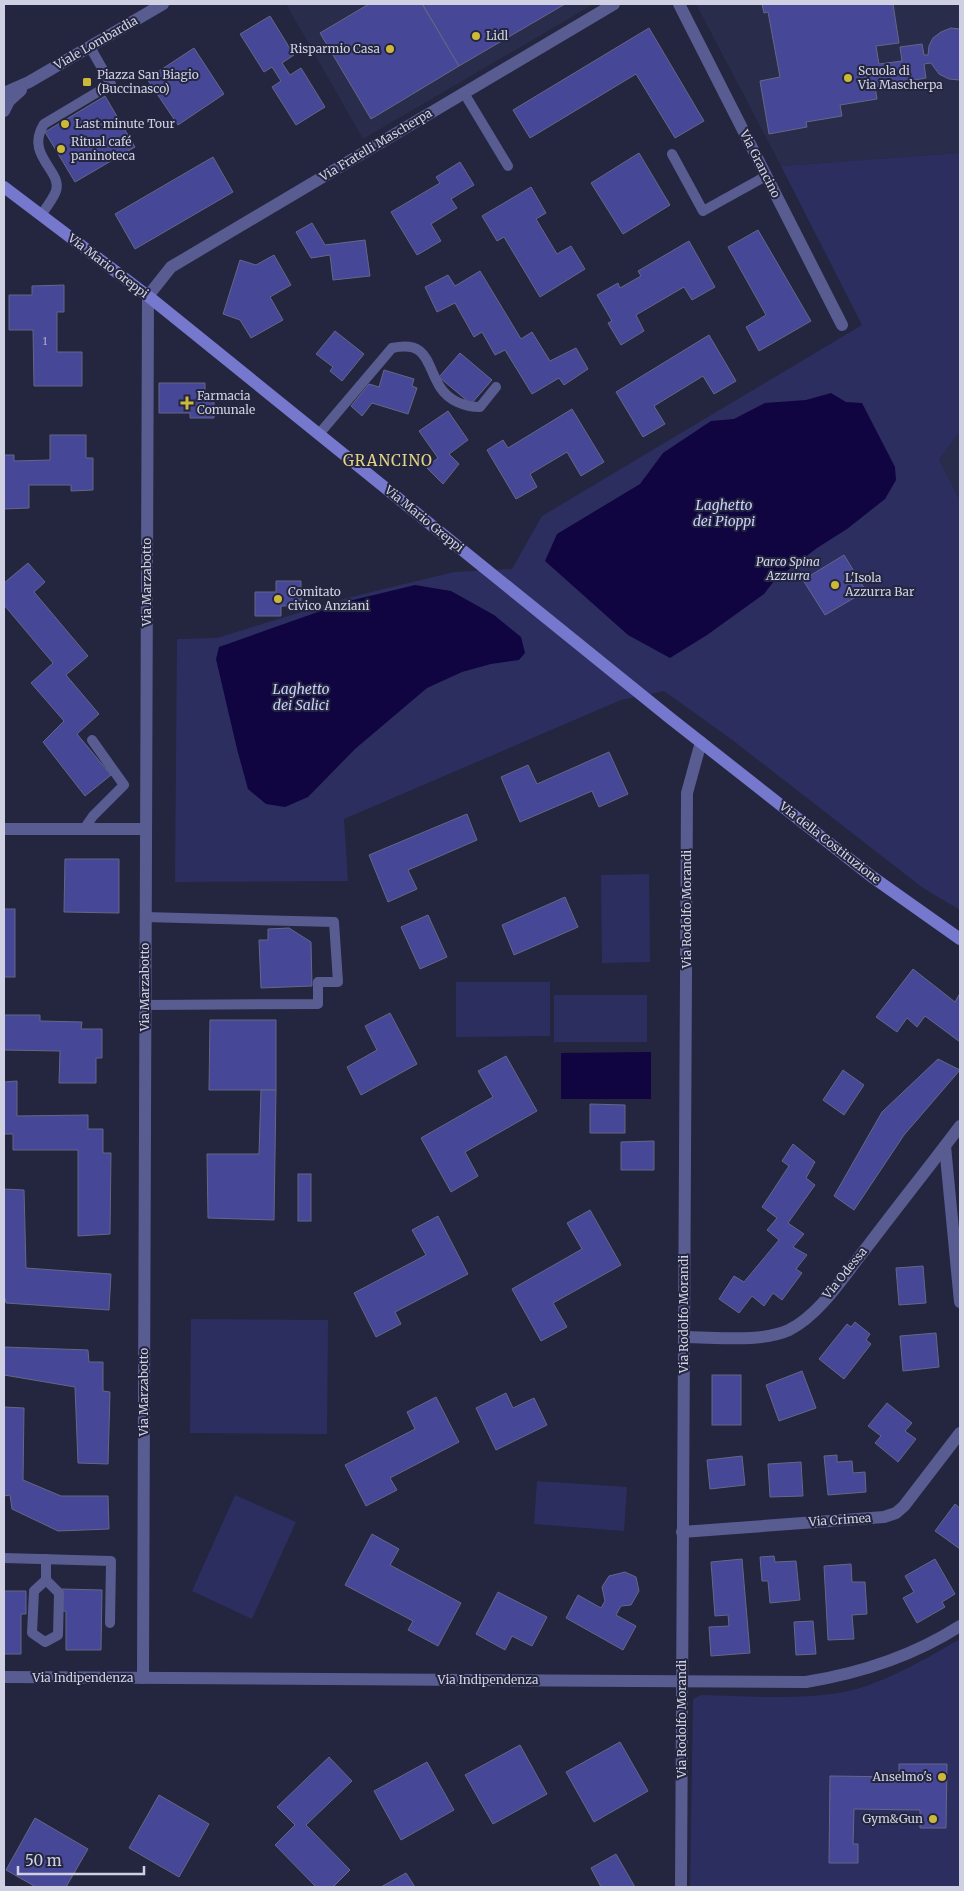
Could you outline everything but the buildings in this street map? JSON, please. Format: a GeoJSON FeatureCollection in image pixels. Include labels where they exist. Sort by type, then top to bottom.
{"type":"FeatureCollection","features":[{"type":"Feature","properties":{"kind":"main road","name":"Via Mario Greppi"},"geometry":{"type":"LineString","coordinates":[[4,187],[148,296],[702,742]]}},
{"type":"Feature","properties":{"kind":"main road","name":"Via della Costituzione"},"geometry":{"type":"LineString","coordinates":[[702,742],[871,876],[960,939]]}},
{"type":"Feature","properties":{"kind":"street","name":"Viale Lombardia"},"geometry":{"type":"LineString","coordinates":[[4,93],[30,82],[163,4]]}},
{"type":"Feature","properties":{"kind":"street","name":"Via Fratelli Mascherpa"},"geometry":{"type":"LineString","coordinates":[[148,296],[171,267],[614,4]]}},
{"type":"Feature","properties":{"kind":"street","name":"Via Grancino"},"geometry":{"type":"LineString","coordinates":[[679,4],[842,325]]}},
{"type":"Feature","properties":{"kind":"street","name":"Viale Lombardia"},"geometry":{"type":"LineString","coordinates":[[4,111],[9,101],[30,82]]}},
{"type":"Feature","properties":{"kind":"street","name":"Via Marzabotto"},"geometry":{"type":"LineString","coordinates":[[143,1678],[148,296]]}},
{"type":"Feature","properties":{"kind":"street","name":"Via Rodolfo Morandi"},"geometry":{"type":"LineString","coordinates":[[680,1887],[687,793],[702,742]]}},
{"type":"Feature","properties":{"kind":"street"},"geometry":{"type":"LineString","coordinates":[[4,829],[146,829]]}},
{"type":"Feature","properties":{"kind":"street","name":"Via Odessa"},"geometry":{"type":"LineString","coordinates":[[684,1337],[758,1338],[776,1335],[791,1329],[806,1318],[834,1289],[960,1126]]}},
{"type":"Feature","properties":{"kind":"street"},"geometry":{"type":"LineString","coordinates":[[945,1146],[960,1297]]}},
{"type":"Feature","properties":{"kind":"street","name":"Via Crimea"},"geometry":{"type":"LineString","coordinates":[[682,1532],[884,1517],[896,1513],[904,1506],[960,1433]]}},
{"type":"Feature","properties":{"kind":"street","name":"Via Indipendenza"},"geometry":{"type":"LineString","coordinates":[[4,1677],[806,1682],[845,1676],[903,1656],[960,1626]]}},
{"type":"Feature","properties":{"kind":"lane"},"geometry":{"type":"LineString","coordinates":[[41,215],[56,191],[56,181],[38,147],[40,131],[44,124],[111,84],[90,47]]}},
{"type":"Feature","properties":{"kind":"lane"},"geometry":{"type":"LineString","coordinates":[[464,93],[508,166]]}},
{"type":"Feature","properties":{"kind":"lane"},"geometry":{"type":"LineString","coordinates":[[672,154],[704,211],[766,176]]}},
{"type":"Feature","properties":{"kind":"lane"},"geometry":{"type":"LineString","coordinates":[[319,434],[392,348],[404,345],[418,350],[428,360],[439,386],[445,394],[468,407],[480,407],[496,387]]}},
{"type":"Feature","properties":{"kind":"lane"},"geometry":{"type":"LineString","coordinates":[[84,829],[93,816],[124,785],[92,740]]}},
{"type":"Feature","properties":{"kind":"lane"},"geometry":{"type":"LineString","coordinates":[[145,1005],[318,1004],[318,982],[338,982],[334,922],[146,917]]}},
{"type":"Feature","properties":{"kind":"lane"},"geometry":{"type":"LineString","coordinates":[[4,1558],[112,1561],[110,1623]]}},
{"type":"Feature","properties":{"kind":"lane"},"geometry":{"type":"LineString","coordinates":[[46,1559],[46,1580],[59,1592],[58,1635],[45,1642],[32,1633],[34,1591],[46,1580]]}},
{"type":"Feature","properties":{"kind":"shaded area"},"geometry":{"type":"Polygon","coordinates":[[[286,4],[594,4],[363,139],[286,4]]]}},
{"type":"Feature","properties":{"kind":"shaded area","name":"Scuola di Via Mascherpa"},"geometry":{"type":"Polygon","coordinates":[[[696,4],[960,4],[960,153],[781,166],[696,4]]]}},
{"type":"Feature","properties":{"kind":"shaded area"},"geometry":{"type":"Polygon","coordinates":[[[960,432],[960,500],[939,460],[960,432]]]}},
{"type":"Feature","properties":{"kind":"green space","name":"Parco Spina Azzurra"},"geometry":{"type":"Polygon","coordinates":[[[960,153],[960,432],[939,460],[960,500],[960,910],[923,888],[731,739],[664,691],[621,700],[344,819],[348,881],[175,882],[177,639],[217,638],[347,598],[454,572],[512,569],[542,516],[862,325],[781,166],[960,153]]]}},
{"type":"Feature","properties":{"kind":"green space"},"geometry":{"type":"Polygon","coordinates":[[[649,874],[650,962],[602,963],[601,875],[649,874]]]}},
{"type":"Feature","properties":{"kind":"green space"},"geometry":{"type":"Polygon","coordinates":[[[456,982],[550,982],[550,1036],[456,1037],[456,982]]]}},
{"type":"Feature","properties":{"kind":"green space"},"geometry":{"type":"Polygon","coordinates":[[[554,995],[647,995],[647,1042],[554,1042],[554,995]]]}},
{"type":"Feature","properties":{"kind":"green space"},"geometry":{"type":"Polygon","coordinates":[[[191,1319],[328,1320],[327,1434],[190,1433],[191,1319]]]}},
{"type":"Feature","properties":{"kind":"green space"},"geometry":{"type":"Polygon","coordinates":[[[537,1481],[627,1487],[624,1531],[534,1524],[537,1481]]]}},
{"type":"Feature","properties":{"kind":"green space"},"geometry":{"type":"Polygon","coordinates":[[[235,1495],[296,1522],[252,1619],[192,1591],[235,1495]]]}},
{"type":"Feature","properties":{"kind":"green space"},"geometry":{"type":"Polygon","coordinates":[[[960,1639],[960,1887],[690,1887],[693,1699],[701,1695],[804,1696],[854,1690],[885,1679],[960,1639]]]}},
{"type":"Feature","properties":{"kind":"water","name":"Laghetto dei Pioppi"},"geometry":{"type":"Polygon","coordinates":[[[831,393],[846,402],[862,403],[895,467],[896,480],[885,499],[847,529],[817,548],[774,581],[764,594],[707,635],[670,658],[628,635],[545,561],[557,534],[640,484],[663,453],[711,421],[734,419],[765,403],[806,400],[831,393]]]}},
{"type":"Feature","properties":{"kind":"water","name":"Laghetto dei Salici"},"geometry":{"type":"Polygon","coordinates":[[[415,585],[451,591],[494,615],[521,637],[525,653],[519,660],[491,664],[462,672],[427,688],[355,749],[308,797],[285,807],[266,804],[248,789],[216,659],[219,647],[349,601],[415,585]]]}},
{"type":"Feature","properties":{"kind":"water"},"geometry":{"type":"Polygon","coordinates":[[[651,1052],[651,1099],[561,1099],[561,1053],[651,1052]]]}},
{"type":"Feature","properties":{"kind":"place","name":"Lidl"},"geometry":{"type":"Point","coordinates":[476,36]}},
{"type":"Feature","properties":{"kind":"place","name":"Risparmio Casa"},"geometry":{"type":"Point","coordinates":[390,49]}},
{"type":"Feature","properties":{"kind":"place","name":"Scuola di Via Mascherpa"},"geometry":{"type":"Point","coordinates":[848,78]}},
{"type":"Feature","properties":{"kind":"place","name":"Piazza San Biagio (Buccinasco)"},"geometry":{"type":"Point","coordinates":[87,82]}},
{"type":"Feature","properties":{"kind":"place","name":"Last minute Tour"},"geometry":{"type":"Point","coordinates":[65,124]}},
{"type":"Feature","properties":{"kind":"place","name":"Ritual café paninoteca"},"geometry":{"type":"Point","coordinates":[61,149]}},
{"type":"Feature","properties":{"kind":"place","name":"Farmacia Comunale"},"geometry":{"type":"Point","coordinates":[187,403]}},
{"type":"Feature","properties":{"kind":"place","name":"L'Isola Azzurra Bar"},"geometry":{"type":"Point","coordinates":[835,585]}},
{"type":"Feature","properties":{"kind":"place","name":"Comitato civico Anziani"},"geometry":{"type":"Point","coordinates":[278,599]}},
{"type":"Feature","properties":{"kind":"place","name":"Anselmo's"},"geometry":{"type":"Point","coordinates":[942,1777]}},
{"type":"Feature","properties":{"kind":"place","name":"Gym&Gun"},"geometry":{"type":"Point","coordinates":[933,1819]}},
{"type":"Feature","properties":{"kind":"district","name":"GRANCINO"},"geometry":{"type":"Point","coordinates":[388,461]}}]}
